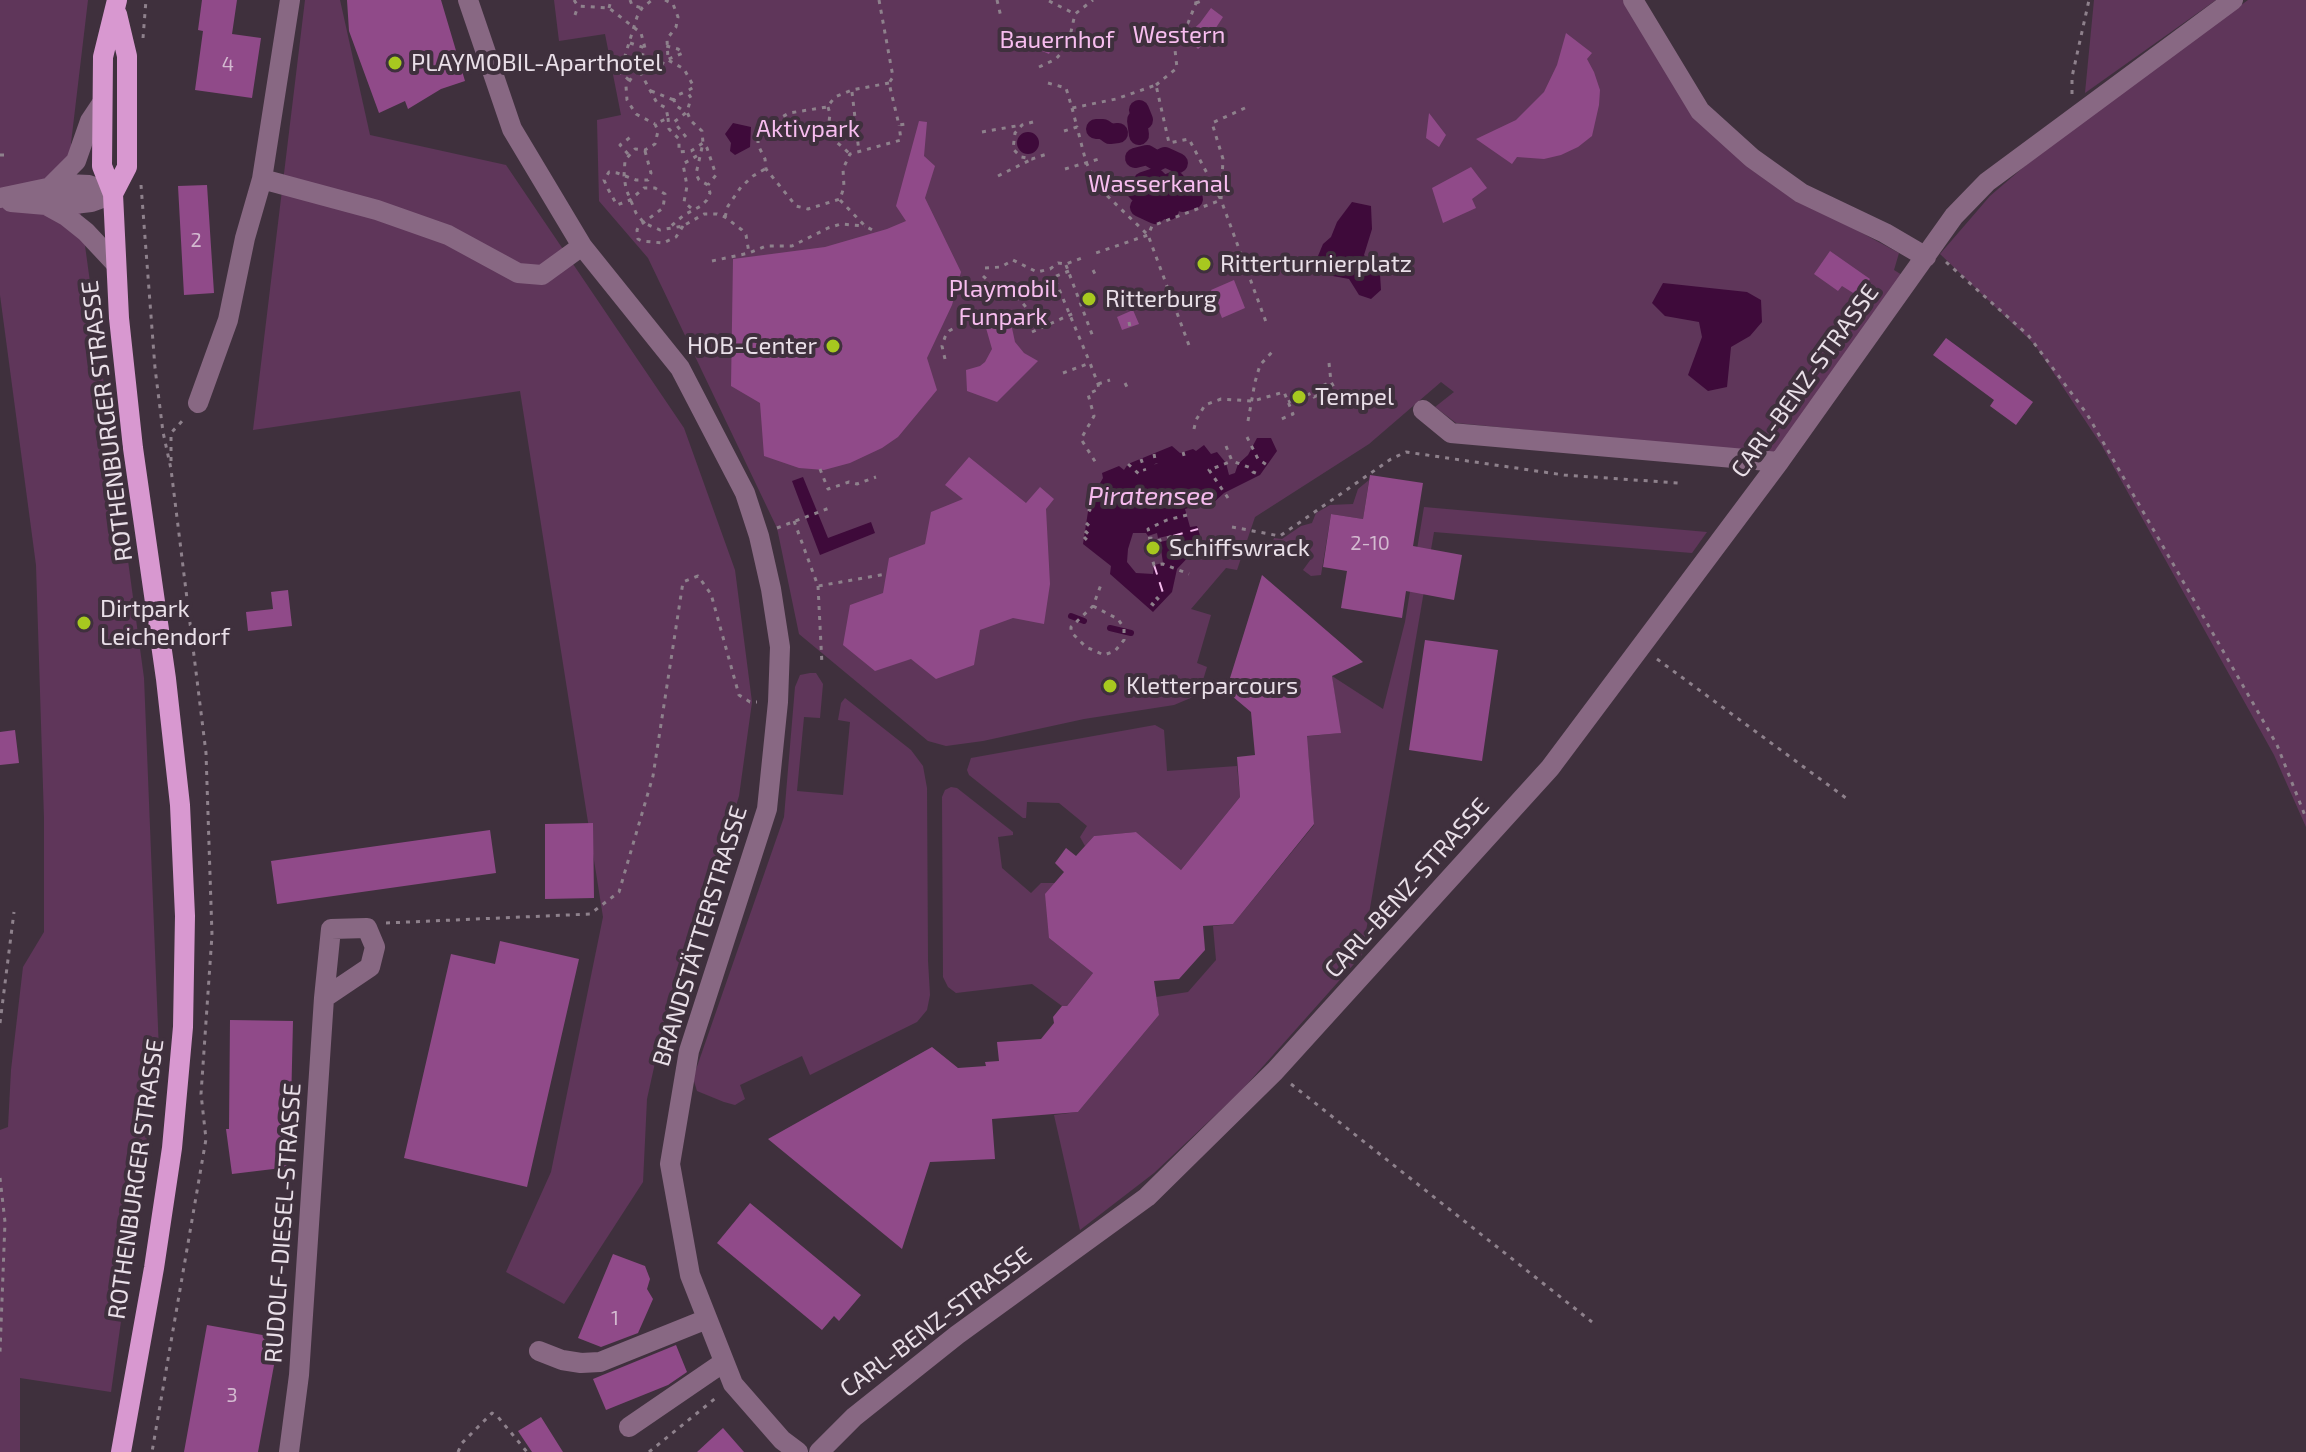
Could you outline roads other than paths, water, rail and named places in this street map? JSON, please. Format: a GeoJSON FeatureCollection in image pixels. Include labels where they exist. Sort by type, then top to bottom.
{"type":"FeatureCollection","features":[{"type":"Feature","properties":{"kind":"main road","name":"ROTHENBURGER STRASSE"},"geometry":{"type":"LineString","coordinates":[[117,4],[103,57],[102,166],[113,194],[119,318],[133,448],[166,679],[178,789],[185,916],[183,1027],[172,1148],[121,1452]]}},
{"type":"Feature","properties":{"kind":"main road","name":"ROTHENBURGER STRASSE"},"geometry":{"type":"LineString","coordinates":[[113,194],[127,167],[128,139],[127,56],[117,4]]}},
{"type":"Feature","properties":{"kind":"street"},"geometry":{"type":"LineString","coordinates":[[198,403],[228,320],[245,238],[262,179],[290,0]]}},
{"type":"Feature","properties":{"kind":"street","name":"BRANDSTÄTTERSTRASSE"},"geometry":{"type":"LineString","coordinates":[[468,0],[512,129],[582,246],[680,368],[745,493],[759,536],[780,647],[778,702],[767,809],[689,1051],[670,1164],[690,1275],[733,1384],[782,1440],[798,1452]]}},
{"type":"Feature","properties":{"kind":"street"},"geometry":{"type":"LineString","coordinates":[[1633,0],[1700,111],[1752,158],[1801,193],[1885,233],[1926,257]]}},
{"type":"Feature","properties":{"kind":"street","name":"CARL-BENZ-STRASSE"},"geometry":{"type":"LineString","coordinates":[[819,1452],[854,1417],[945,1344],[1147,1197],[1275,1071],[1550,768],[1779,462],[1954,216],[1987,182],[2233,0]]}},
{"type":"Feature","properties":{"kind":"street"},"geometry":{"type":"LineString","coordinates":[[49,196],[76,161],[90,121],[102,103]]}},
{"type":"Feature","properties":{"kind":"street"},"geometry":{"type":"LineString","coordinates":[[262,179],[377,210],[448,235],[518,273],[542,275],[582,246]]}},
{"type":"Feature","properties":{"kind":"street"},"geometry":{"type":"LineString","coordinates":[[0,200],[49,196],[89,185],[113,194]]}},
{"type":"Feature","properties":{"kind":"street"},"geometry":{"type":"LineString","coordinates":[[49,196],[115,263]]}},
{"type":"Feature","properties":{"kind":"street"},"geometry":{"type":"LineString","coordinates":[[1423,410],[1451,433],[1779,462]]}},
{"type":"Feature","properties":{"kind":"street","name":"RUDOLF-DIESEL-STRASSE"},"geometry":{"type":"LineString","coordinates":[[289,1452],[299,1375],[324,998],[331,929],[367,928],[375,947],[370,967],[324,998]]}},
{"type":"Feature","properties":{"kind":"street"},"geometry":{"type":"LineString","coordinates":[[539,1351],[562,1360],[600,1362],[707,1319]]}},
{"type":"Feature","properties":{"kind":"street"},"geometry":{"type":"LineString","coordinates":[[629,1427],[724,1362]]}},
{"type":"Feature","properties":{"kind":"water"},"geometry":{"type":"Polygon","coordinates":[[[733,123],[751,127],[750,147],[735,155],[730,151],[731,143],[725,134],[733,123]]]}},
{"type":"Feature","properties":{"kind":"water"},"geometry":{"type":"Polygon","coordinates":[[[1028,132],[1036,135],[1039,143],[1036,151],[1028,154],[1020,151],[1017,143],[1020,135],[1028,132]]]}},
{"type":"Feature","properties":{"kind":"water"},"geometry":{"type":"Polygon","coordinates":[[[1352,202],[1371,206],[1372,229],[1364,255],[1380,274],[1381,290],[1371,299],[1359,295],[1349,279],[1333,276],[1318,256],[1352,202]]]}},
{"type":"Feature","properties":{"kind":"water"},"geometry":{"type":"Polygon","coordinates":[[[1663,283],[1747,292],[1761,300],[1762,322],[1750,336],[1731,347],[1727,387],[1708,391],[1688,375],[1702,337],[1699,322],[1665,316],[1652,303],[1663,283]]]}},
{"type":"Feature","properties":{"kind":"water","name":"Piratensee"},"geometry":{"type":"Polygon","coordinates":[[[1257,438],[1271,438],[1277,451],[1260,475],[1224,493],[1211,505],[1185,509],[1190,527],[1197,526],[1204,548],[1193,552],[1177,569],[1172,592],[1153,612],[1110,574],[1111,566],[1083,544],[1089,505],[1096,498],[1102,473],[1119,466],[1124,470],[1128,464],[1172,446],[1180,453],[1196,451],[1204,445],[1211,454],[1217,452],[1226,463],[1229,475],[1235,473],[1238,464],[1248,455],[1257,438]],[[1133,533],[1127,562],[1136,573],[1153,574],[1154,565],[1163,563],[1160,542],[1173,539],[1172,535],[1158,538],[1157,533],[1148,536],[1146,533],[1133,533]]]}},
{"type":"Feature","properties":{"kind":"water"},"geometry":{"type":"Polygon","coordinates":[[[803,477],[828,538],[871,522],[875,533],[820,555],[792,481],[803,477]]]}},
{"type":"Feature","properties":{"kind":"waterway"},"geometry":{"type":"LineString","coordinates":[[1139,110],[1143,120],[1137,120],[1139,135]]}},
{"type":"Feature","properties":{"kind":"waterway"},"geometry":{"type":"LineString","coordinates":[[1096,129],[1110,134],[1118,133]]}},
{"type":"Feature","properties":{"kind":"waterway"},"geometry":{"type":"LineString","coordinates":[[1135,158],[1147,155],[1157,161],[1165,157],[1178,163]]}},
{"type":"Feature","properties":{"kind":"waterway"},"geometry":{"type":"LineString","coordinates":[[1143,182],[1155,178],[1163,186],[1175,181],[1179,187],[1194,188]]}},
{"type":"Feature","properties":{"kind":"waterway"},"geometry":{"type":"LineString","coordinates":[[1136,190],[1144,198],[1155,192],[1162,199],[1173,197],[1183,202],[1193,199]]}},
{"type":"Feature","properties":{"kind":"waterway"},"geometry":{"type":"LineString","coordinates":[[1140,207],[1155,214],[1162,208],[1169,210]]}},
{"type":"Feature","properties":{"kind":"waterway"},"geometry":{"type":"LineString","coordinates":[[1071,616],[1084,621]]}},
{"type":"Feature","properties":{"kind":"waterway"},"geometry":{"type":"LineString","coordinates":[[1110,628],[1131,633]]}},
{"type":"Feature","properties":{"kind":"place","name":"PLAYMOBIL-Aparthotel"},"geometry":{"type":"Point","coordinates":[395,63]}},
{"type":"Feature","properties":{"kind":"place","name":"Ritterturnierplatz"},"geometry":{"type":"Point","coordinates":[1204,264]}},
{"type":"Feature","properties":{"kind":"place","name":"Ritterburg"},"geometry":{"type":"Point","coordinates":[1089,299]}},
{"type":"Feature","properties":{"kind":"place","name":"HOB-Center"},"geometry":{"type":"Point","coordinates":[833,346]}},
{"type":"Feature","properties":{"kind":"place","name":"Tempel"},"geometry":{"type":"Point","coordinates":[1299,397]}},
{"type":"Feature","properties":{"kind":"place","name":"Schiffswrack"},"geometry":{"type":"Point","coordinates":[1153,548]}},
{"type":"Feature","properties":{"kind":"place","name":"Dirtpark Leichendorf"},"geometry":{"type":"Point","coordinates":[84,623]}},
{"type":"Feature","properties":{"kind":"place","name":"Kletterparcours"},"geometry":{"type":"Point","coordinates":[1110,686]}},
{"type":"Feature","properties":{"kind":"park label","name":"Western"},"geometry":{"type":"Point","coordinates":[1179,35]}},
{"type":"Feature","properties":{"kind":"park label","name":"Bauernhof"},"geometry":{"type":"Point","coordinates":[1057,40]}},
{"type":"Feature","properties":{"kind":"park label","name":"Aktivpark"},"geometry":{"type":"Point","coordinates":[808,129]}},
{"type":"Feature","properties":{"kind":"park label","name":"Wasserkanal"},"geometry":{"type":"Point","coordinates":[1159,184]}},
{"type":"Feature","properties":{"kind":"park label","name":"Playmobil Funpark"},"geometry":{"type":"Point","coordinates":[1003,303]}}]}
